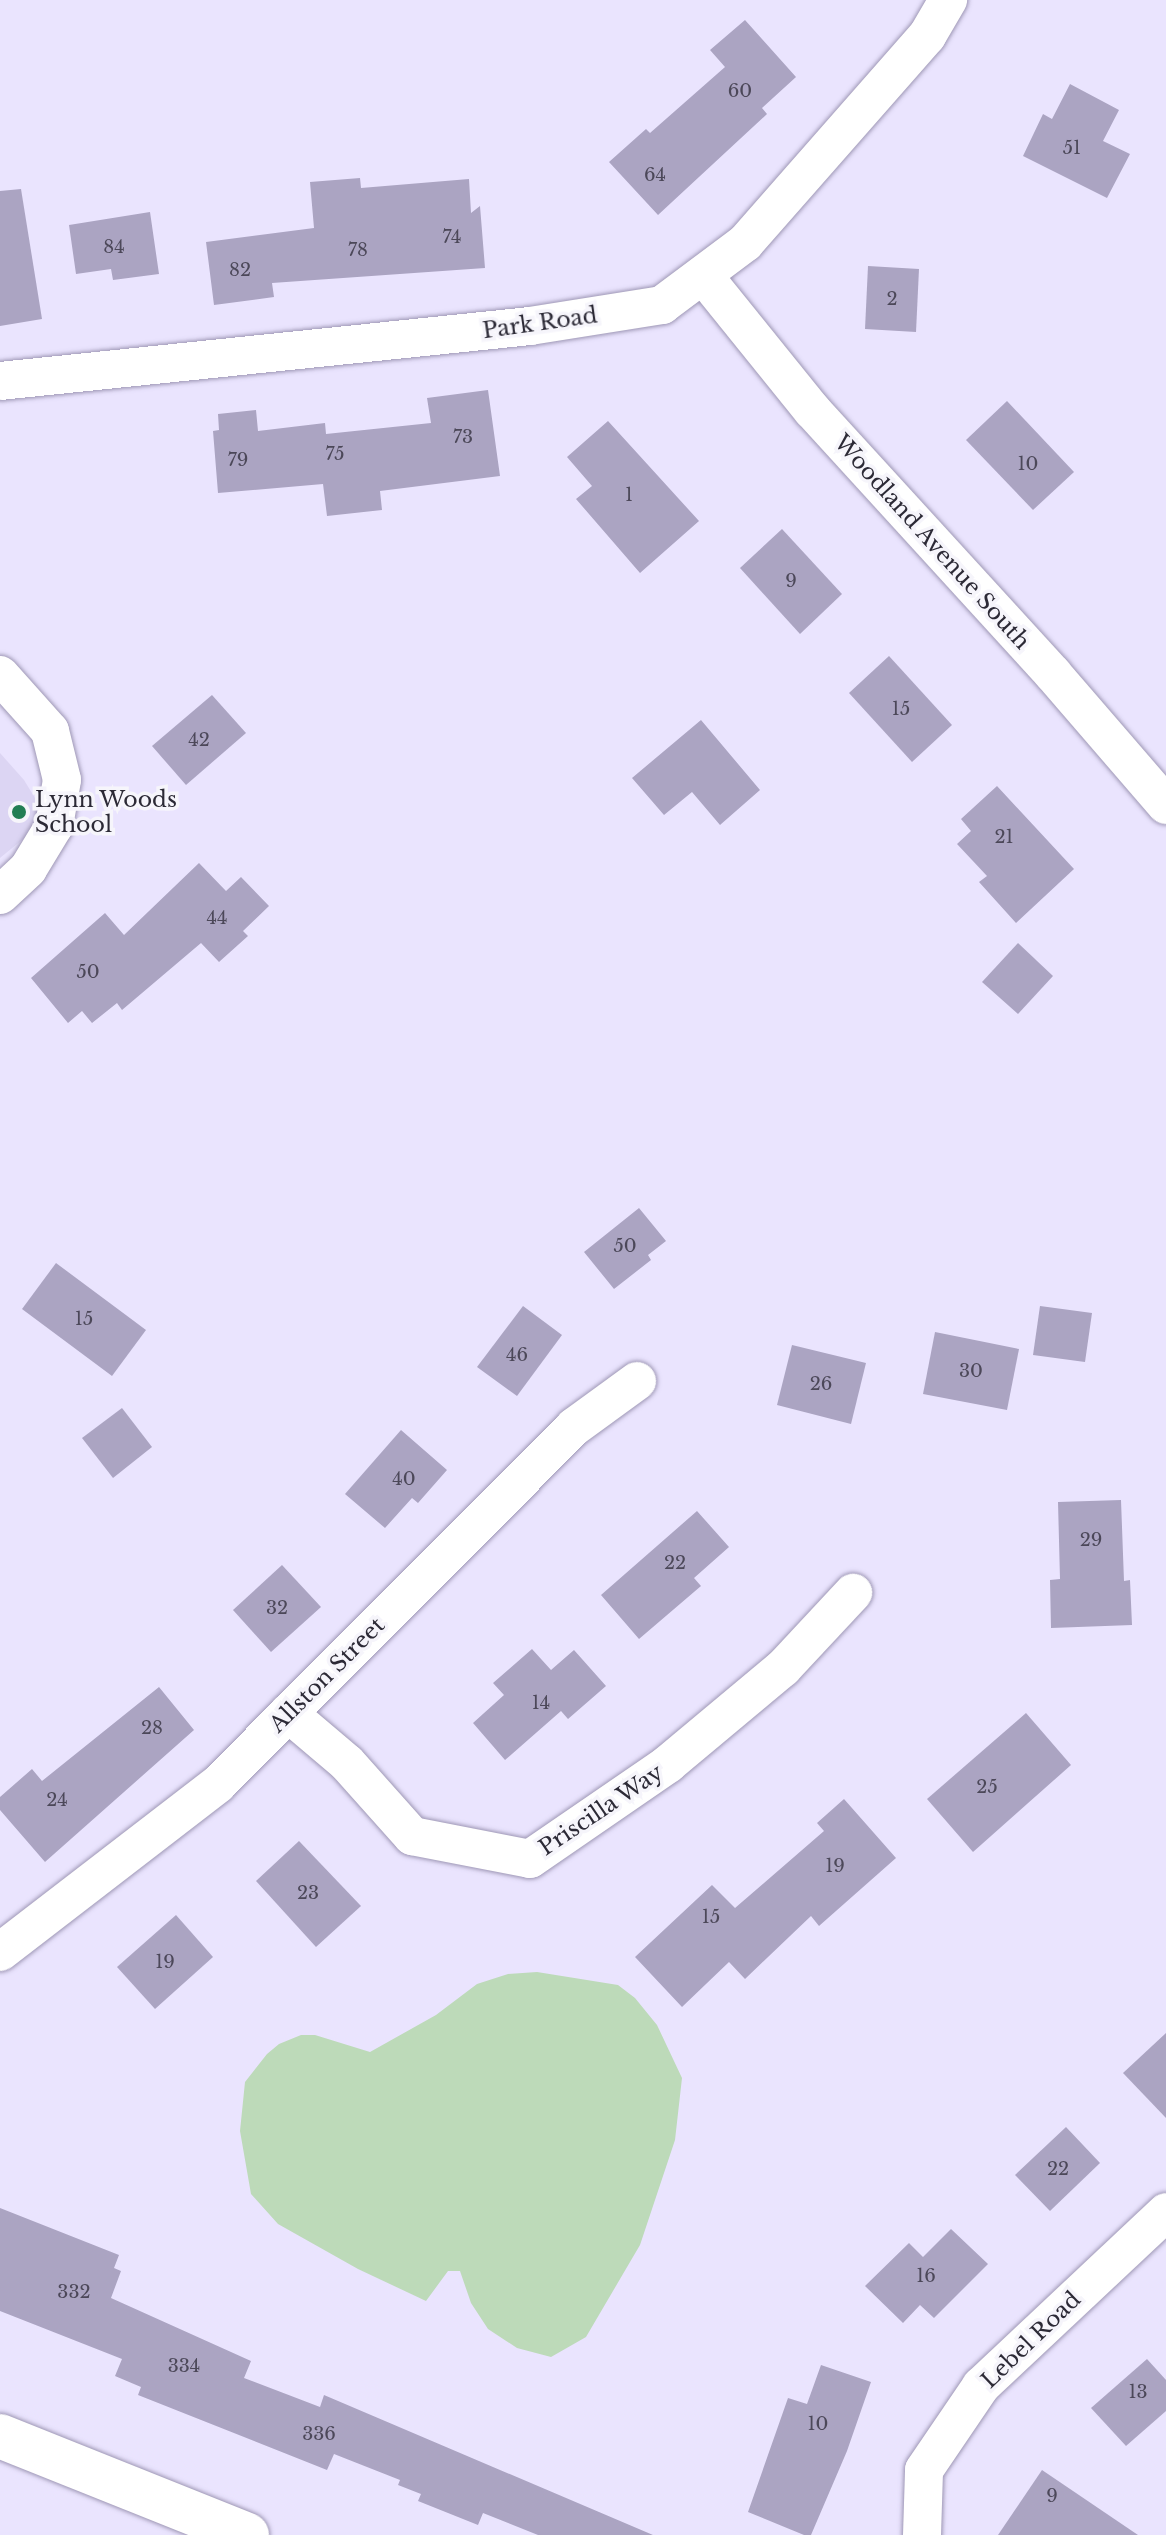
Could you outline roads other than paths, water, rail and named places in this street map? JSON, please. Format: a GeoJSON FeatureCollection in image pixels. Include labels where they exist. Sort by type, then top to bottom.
{"type":"FeatureCollection","features":[{"type":"Feature","properties":{"kind":"main road"},"geometry":{"type":"LineString","coordinates":[[0,2436],[247,2535]]}},
{"type":"Feature","properties":{"kind":"street","name":"Park Road"},"geometry":{"type":"LineString","coordinates":[[0,381],[530,326],[662,305],[745,243],[929,8]]}},
{"type":"Feature","properties":{"kind":"street","name":"Woodland Avenue South"},"geometry":{"type":"LineString","coordinates":[[703,275],[812,410],[1053,674],[1166,805]]}},
{"type":"Feature","properties":{"kind":"street"},"geometry":{"type":"LineString","coordinates":[[0,675],[50,731],[62,780],[54,826],[28,869],[0,895]]}},
{"type":"Feature","properties":{"kind":"street","name":"Allston Street"},"geometry":{"type":"LineString","coordinates":[[0,1952],[218,1784],[574,1427],[637,1381]]}},
{"type":"Feature","properties":{"kind":"street","name":"Priscilla Way"},"geometry":{"type":"LineString","coordinates":[[288,1713],[347,1763],[412,1836],[530,1859],[668,1764],[783,1668],[853,1593]]}},
{"type":"Feature","properties":{"kind":"street","name":"Lebel Road"},"geometry":{"type":"LineString","coordinates":[[922,2535],[924,2470],[981,2386],[1166,2212]]}},
{"type":"Feature","properties":{"kind":"place","name":"Lynn Woods School"},"geometry":{"type":"Point","coordinates":[19,812]}}]}
